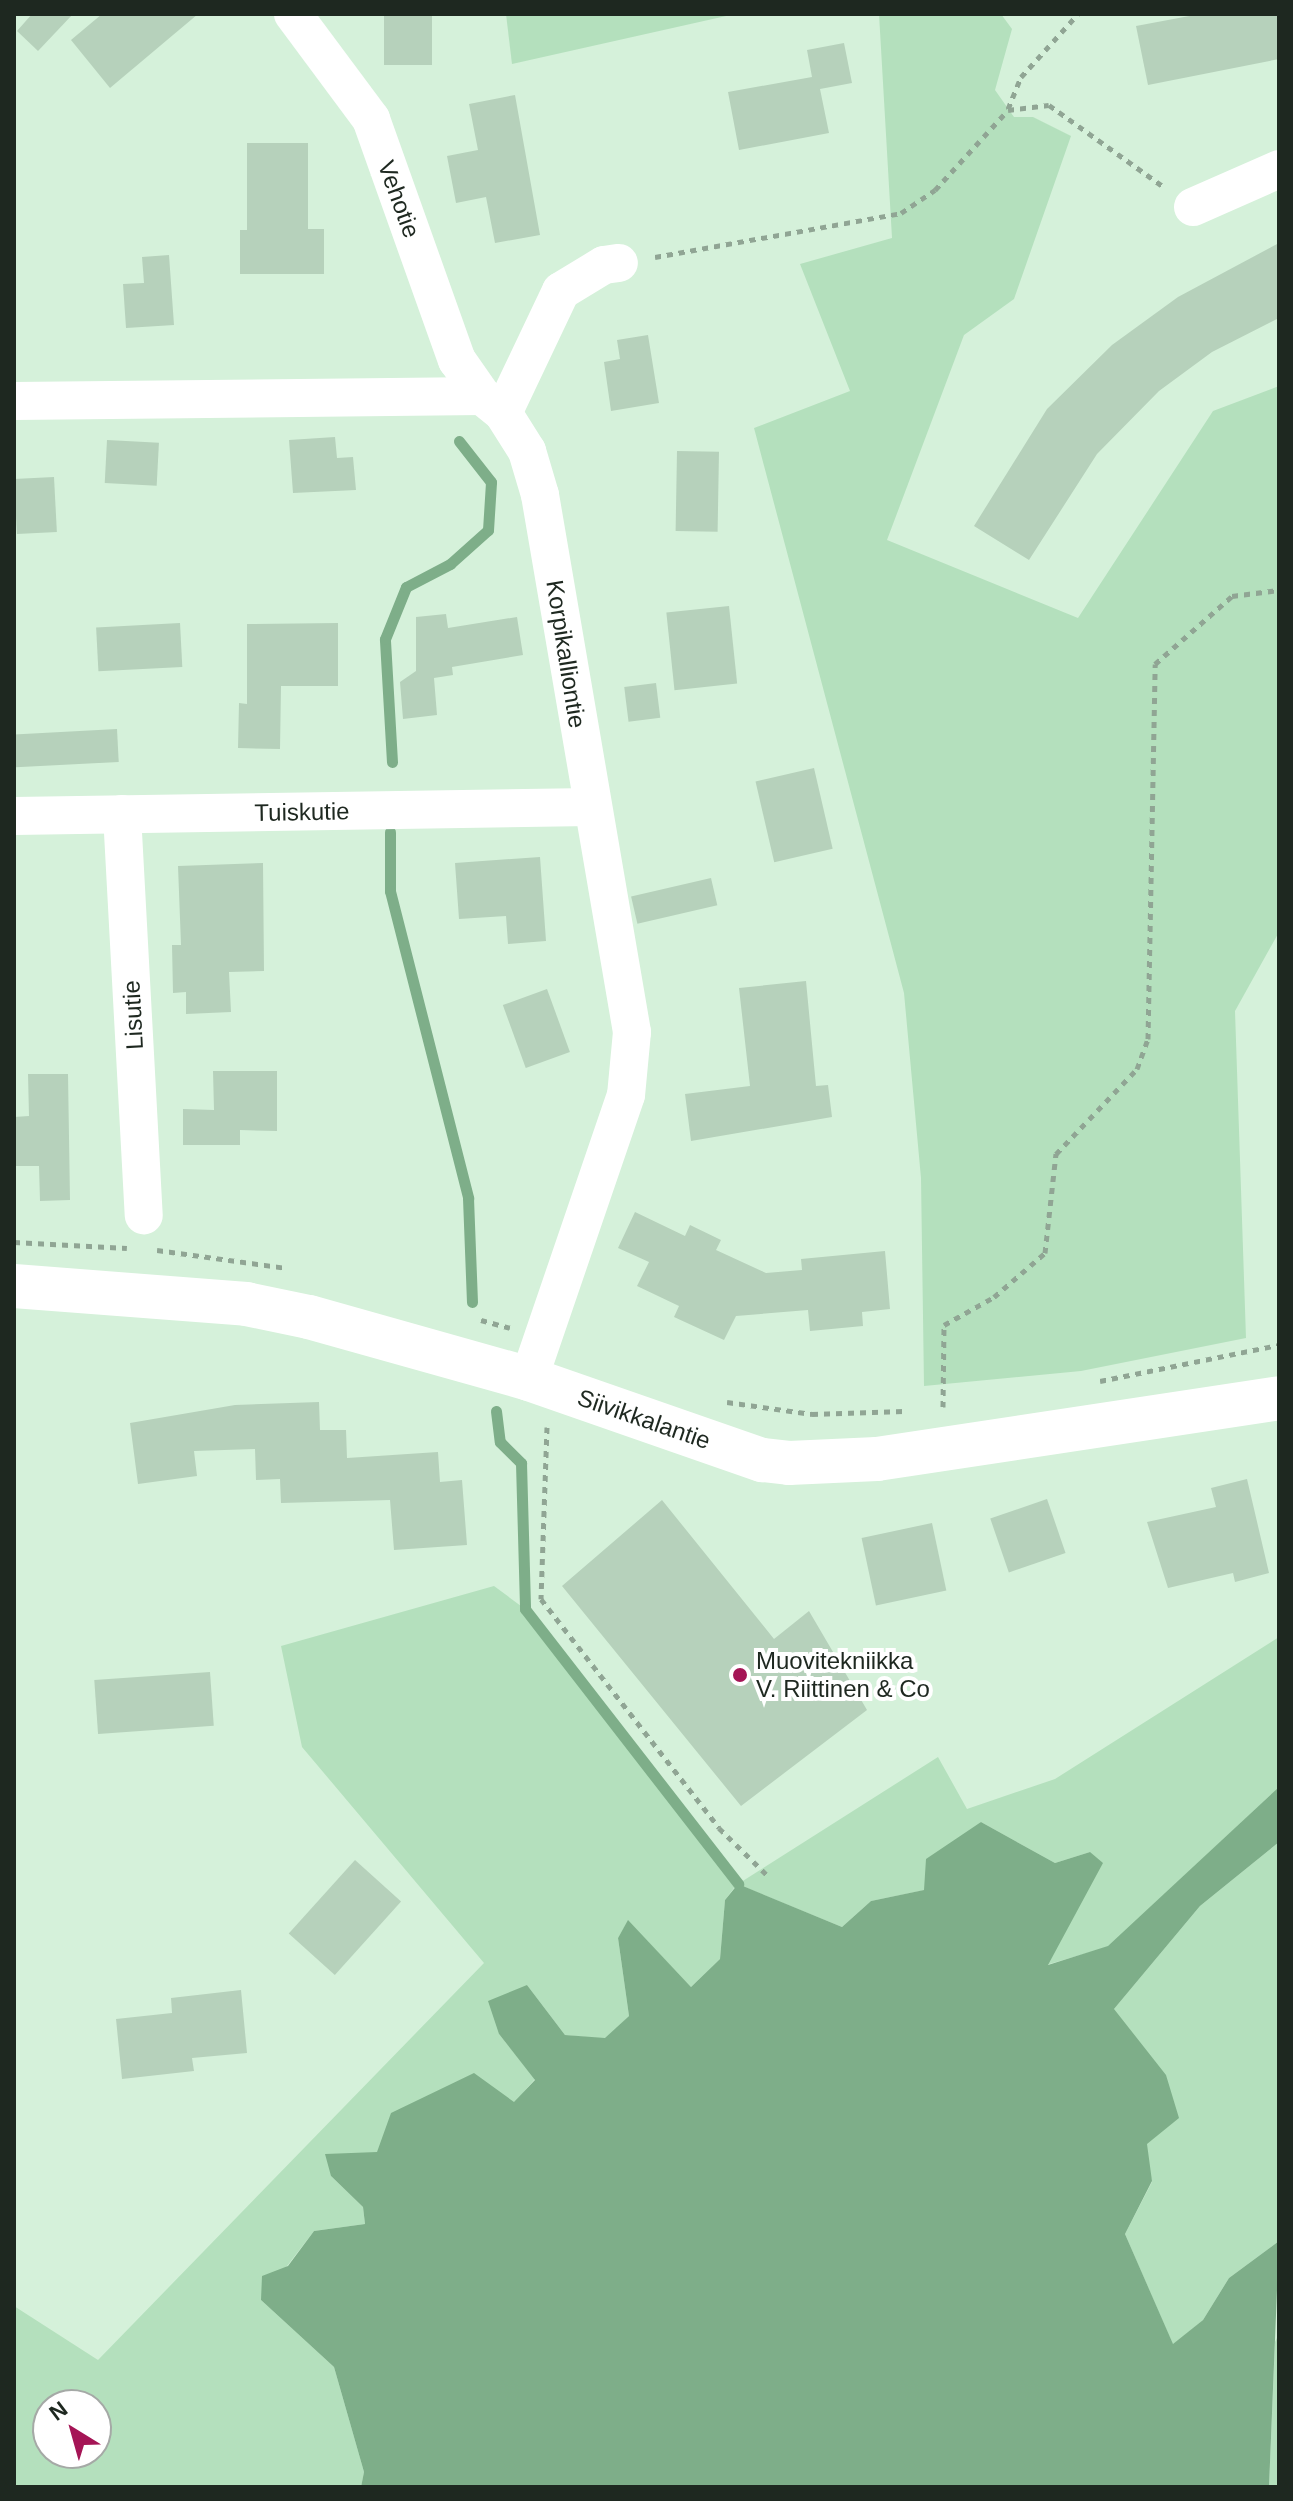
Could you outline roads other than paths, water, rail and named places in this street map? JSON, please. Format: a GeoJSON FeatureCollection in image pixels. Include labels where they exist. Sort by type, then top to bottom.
{"type":"FeatureCollection","features":[{"type":"Feature","properties":{"kind":"main road","name":"Siivikkalantie"},"geometry":{"type":"LineString","coordinates":[[14,1286],[246,1304],[369,1332],[539,1383],[762,1460],[789,1463],[877,1459],[1279,1398]]}},
{"type":"Feature","properties":{"kind":"street","name":"Vehotie"},"geometry":{"type":"LineString","coordinates":[[293,14],[371,119],[457,360],[493,405]]}},
{"type":"Feature","properties":{"kind":"street"},"geometry":{"type":"LineString","coordinates":[[1193,207],[1279,169]]}},
{"type":"Feature","properties":{"kind":"street"},"geometry":{"type":"LineString","coordinates":[[14,401],[493,405],[561,291],[604,265],[619,263]]}},
{"type":"Feature","properties":{"kind":"street","name":"Korpikalliontie"},"geometry":{"type":"LineString","coordinates":[[493,405],[527,451],[540,495],[591,807],[632,1032],[626,1095],[557,1287],[539,1383]]}},
{"type":"Feature","properties":{"kind":"street","name":"Tuiskutie"},"geometry":{"type":"LineString","coordinates":[[14,816],[591,807]]}},
{"type":"Feature","properties":{"kind":"street","name":"Lisutie"},"geometry":{"type":"LineString","coordinates":[[122,814],[145,1238]]}},
{"type":"Feature","properties":{"kind":"waterway"},"geometry":{"type":"LineString","coordinates":[[392,762],[385,639],[406,587],[450,564],[488,530],[491,482],[459,441]]}},
{"type":"Feature","properties":{"kind":"waterway"},"geometry":{"type":"LineString","coordinates":[[390,832],[390,891],[468,1198],[472,1302]]}},
{"type":"Feature","properties":{"kind":"waterway"},"geometry":{"type":"LineString","coordinates":[[496,1411],[500,1442],[521,1463],[525,1609],[738,1884]]}},
{"type":"Feature","properties":{"kind":"place","name":"Muovitekniikka V. Riittinen & Co"},"geometry":{"type":"Point","coordinates":[740,1675]}}]}
